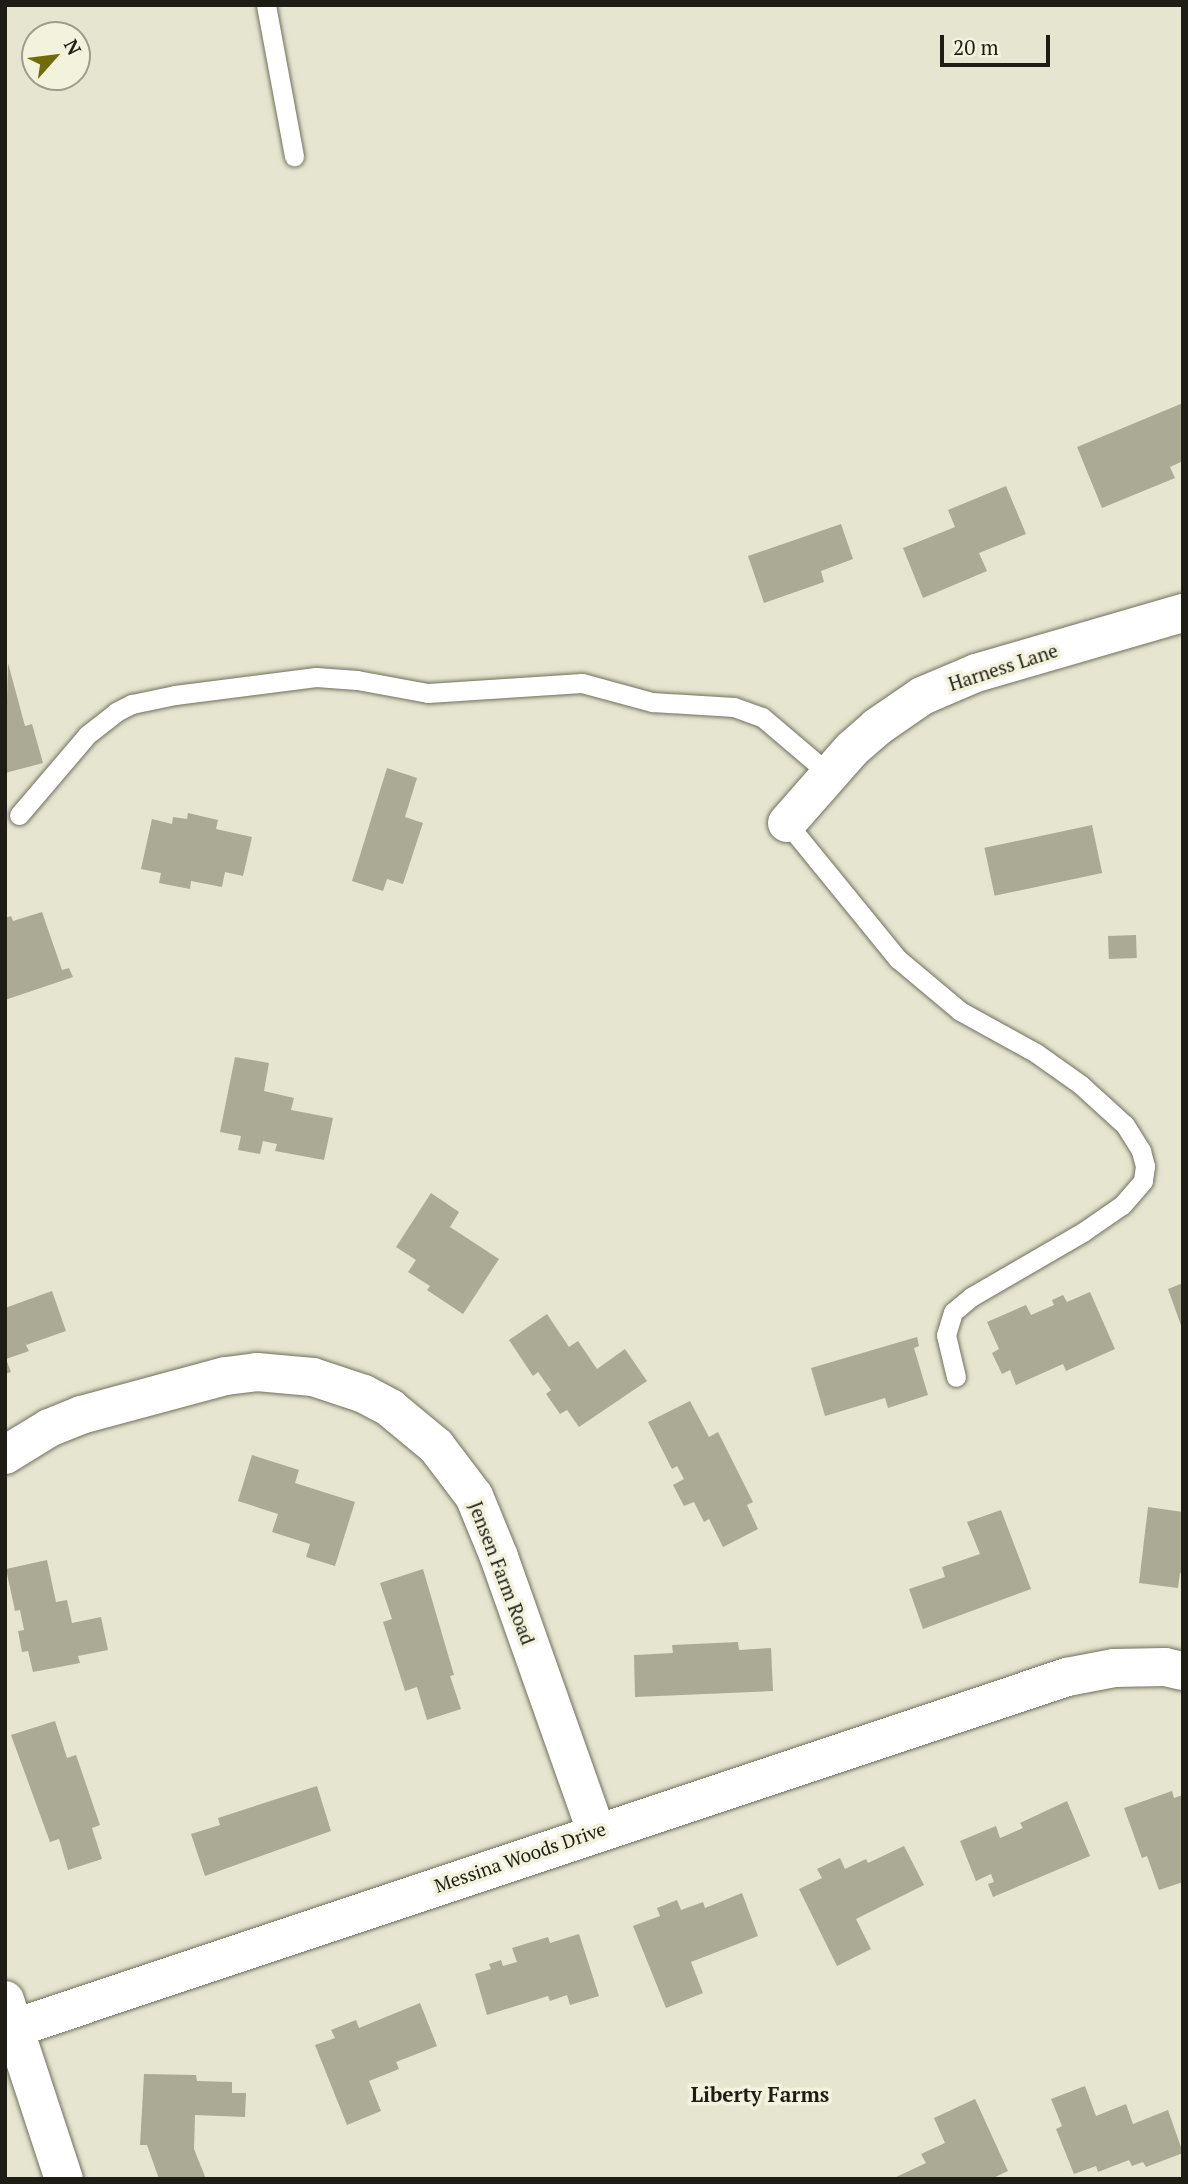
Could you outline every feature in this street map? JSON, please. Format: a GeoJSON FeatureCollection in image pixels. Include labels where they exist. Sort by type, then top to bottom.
{"type":"FeatureCollection","features":[{"type":"Feature","properties":{"kind":"street","name":"Harness Lane"},"geometry":{"type":"LineString","coordinates":[[788,823],[828,773],[877,727],[949,683],[1183,613]]}},
{"type":"Feature","properties":{"kind":"street","name":"Jensen Farm Road"},"geometry":{"type":"LineString","coordinates":[[5,1455],[50,1428],[90,1411],[193,1382],[236,1374],[257,1372],[313,1377],[352,1389],[390,1409],[436,1446],[474,1496],[499,1557],[596,1831]]}},
{"type":"Feature","properties":{"kind":"street","name":"Messina Woods Drive"},"geometry":{"type":"LineString","coordinates":[[64,2179],[10,2014],[596,1831],[1067,1677],[1114,1668],[1165,1667],[1183,1671]]}},
{"type":"Feature","properties":{"kind":"lane"},"geometry":{"type":"LineString","coordinates":[[266,5],[294,156]]}},
{"type":"Feature","properties":{"kind":"lane"},"geometry":{"type":"LineString","coordinates":[[19,815],[87,735],[116,712],[132,704],[175,695],[316,677],[356,680],[428,693],[582,683],[652,702],[742,709],[762,717],[828,773]]}},
{"type":"Feature","properties":{"kind":"lane"},"geometry":{"type":"LineString","coordinates":[[788,823],[882,940],[917,977],[960,1011],[1057,1066],[1125,1125],[1146,1166],[1143,1181],[1122,1205],[1073,1238],[971,1297],[953,1312],[946,1335],[956,1377]]}},
{"type":"Feature","properties":{"kind":"building"},"geometry":{"type":"Polygon","coordinates":[[[1183,403],[1183,461],[1170,467],[1175,478],[1102,508],[1077,447],[1183,403]]]}},
{"type":"Feature","properties":{"kind":"building"},"geometry":{"type":"Polygon","coordinates":[[[1006,486],[1026,534],[979,553],[987,571],[923,598],[903,548],[955,527],[948,510],[1006,486]]]}},
{"type":"Feature","properties":{"kind":"building"},"geometry":{"type":"Polygon","coordinates":[[[841,524],[853,559],[821,571],[824,582],[764,603],[748,556],[841,524]]]}},
{"type":"Feature","properties":{"kind":"building"},"geometry":{"type":"Polygon","coordinates":[[[8,663],[25,726],[32,724],[43,763],[5,773],[8,663]]]}},
{"type":"Feature","properties":{"kind":"building"},"geometry":{"type":"Polygon","coordinates":[[[387,768],[417,778],[405,817],[423,823],[403,884],[387,879],[383,891],[352,881],[387,768]]]}},
{"type":"Feature","properties":{"kind":"building"},"geometry":{"type":"Polygon","coordinates":[[[188,813],[218,820],[216,829],[252,837],[243,876],[225,872],[222,887],[191,881],[190,889],[159,883],[161,873],[141,869],[152,819],[172,824],[173,817],[187,819],[188,813]]]}},
{"type":"Feature","properties":{"kind":"building"},"geometry":{"type":"Polygon","coordinates":[[[1092,825],[1102,873],[995,896],[984,848],[1092,825]]]}},
{"type":"Feature","properties":{"kind":"building"},"geometry":{"type":"Polygon","coordinates":[[[42,912],[62,970],[69,968],[73,977],[5,1000],[5,918],[11,916],[13,921],[42,912]]]}},
{"type":"Feature","properties":{"kind":"building"},"geometry":{"type":"Polygon","coordinates":[[[1136,935],[1137,958],[1109,959],[1108,936],[1136,935]]]}},
{"type":"Feature","properties":{"kind":"building"},"geometry":{"type":"Polygon","coordinates":[[[235,1057],[269,1063],[264,1091],[294,1098],[291,1110],[333,1118],[324,1160],[275,1151],[277,1144],[263,1141],[260,1154],[238,1150],[241,1136],[220,1132],[235,1057]]]}},
{"type":"Feature","properties":{"kind":"building"},"geometry":{"type":"Polygon","coordinates":[[[431,1193],[459,1212],[450,1227],[499,1259],[463,1314],[427,1290],[430,1286],[408,1272],[416,1260],[396,1247],[431,1193]]]}},
{"type":"Feature","properties":{"kind":"building"},"geometry":{"type":"Polygon","coordinates":[[[1183,1283],[1183,1328],[1182,1328],[1168,1289],[1183,1283]]]}},
{"type":"Feature","properties":{"kind":"building"},"geometry":{"type":"Polygon","coordinates":[[[52,1291],[66,1331],[26,1345],[29,1351],[6,1359],[11,1372],[5,1374],[5,1308],[52,1291]]]}},
{"type":"Feature","properties":{"kind":"building"},"geometry":{"type":"Polygon","coordinates":[[[1090,1292],[1115,1349],[1066,1371],[1063,1364],[1016,1385],[1010,1370],[1002,1374],[992,1353],[999,1349],[987,1322],[1026,1305],[1031,1315],[1054,1305],[1052,1300],[1063,1295],[1067,1302],[1090,1292]]]}},
{"type":"Feature","properties":{"kind":"building"},"geometry":{"type":"Polygon","coordinates":[[[547,1314],[569,1347],[578,1341],[597,1369],[625,1349],[647,1381],[579,1427],[567,1410],[560,1414],[546,1394],[551,1390],[538,1372],[533,1376],[509,1340],[547,1314]]]}},
{"type":"Feature","properties":{"kind":"building"},"geometry":{"type":"Polygon","coordinates":[[[917,1337],[919,1346],[914,1348],[928,1395],[888,1408],[885,1398],[825,1416],[811,1368],[917,1337]]]}},
{"type":"Feature","properties":{"kind":"building"},"geometry":{"type":"Polygon","coordinates":[[[690,1401],[709,1437],[718,1432],[753,1502],[747,1505],[758,1529],[723,1547],[709,1519],[704,1522],[694,1502],[684,1506],[673,1485],[684,1479],[677,1466],[672,1469],[648,1422],[690,1401]]]}},
{"type":"Feature","properties":{"kind":"building"},"geometry":{"type":"Polygon","coordinates":[[[252,1455],[299,1470],[295,1483],[355,1502],[335,1566],[306,1557],[310,1544],[272,1532],[278,1514],[238,1501],[252,1455]]]}},
{"type":"Feature","properties":{"kind":"building"},"geometry":{"type":"Polygon","coordinates":[[[1148,1507],[1183,1512],[1183,1573],[1180,1573],[1178,1588],[1139,1583],[1148,1507]]]}},
{"type":"Feature","properties":{"kind":"building"},"geometry":{"type":"Polygon","coordinates":[[[1001,1510],[1031,1589],[923,1629],[909,1589],[945,1577],[942,1567],[980,1554],[967,1522],[1001,1510]]]}},
{"type":"Feature","properties":{"kind":"building"},"geometry":{"type":"Polygon","coordinates":[[[47,1560],[56,1602],[67,1600],[72,1623],[101,1617],[108,1650],[78,1656],[80,1663],[33,1672],[28,1651],[22,1652],[18,1631],[24,1630],[20,1610],[15,1611],[6,1569],[47,1560]]]}},
{"type":"Feature","properties":{"kind":"building"},"geometry":{"type":"Polygon","coordinates":[[[423,1569],[454,1675],[450,1676],[461,1709],[427,1720],[417,1687],[405,1691],[383,1622],[392,1619],[380,1583],[423,1569]]]}},
{"type":"Feature","properties":{"kind":"building"},"geometry":{"type":"Polygon","coordinates":[[[738,1642],[739,1650],[771,1648],[773,1691],[635,1697],[634,1655],[673,1653],[672,1645],[738,1642]]]}},
{"type":"Feature","properties":{"kind":"building"},"geometry":{"type":"Polygon","coordinates":[[[55,1721],[67,1758],[76,1755],[100,1825],[92,1828],[102,1859],[68,1870],[59,1839],[50,1842],[11,1735],[55,1721]]]}},
{"type":"Feature","properties":{"kind":"building"},"geometry":{"type":"Polygon","coordinates":[[[317,1786],[331,1831],[205,1876],[191,1834],[220,1825],[218,1818],[317,1786]]]}},
{"type":"Feature","properties":{"kind":"building"},"geometry":{"type":"Polygon","coordinates":[[[1172,1791],[1174,1798],[1183,1795],[1183,1882],[1159,1890],[1147,1856],[1142,1858],[1124,1808],[1172,1791]]]}},
{"type":"Feature","properties":{"kind":"building"},"geometry":{"type":"Polygon","coordinates":[[[1067,1801],[1090,1856],[993,1897],[988,1884],[994,1882],[991,1874],[976,1881],[960,1841],[996,1826],[1000,1838],[1023,1828],[1020,1823],[1067,1801]]]}},
{"type":"Feature","properties":{"kind":"building"},"geometry":{"type":"Polygon","coordinates":[[[904,1846],[924,1885],[856,1919],[871,1949],[837,1966],[799,1889],[822,1878],[817,1869],[840,1858],[845,1869],[866,1859],[868,1863],[904,1846]]]}},
{"type":"Feature","properties":{"kind":"building"},"geometry":{"type":"Polygon","coordinates":[[[742,1893],[758,1936],[691,1962],[703,1993],[666,2008],[633,1926],[660,1916],[657,1908],[677,1900],[681,1910],[703,1902],[705,1908],[742,1893]]]}},
{"type":"Feature","properties":{"kind":"building"},"geometry":{"type":"Polygon","coordinates":[[[579,1934],[599,1996],[570,2005],[567,1995],[550,2001],[548,1996],[487,2015],[475,1974],[491,1969],[489,1964],[501,1960],[503,1966],[517,1962],[512,1948],[548,1937],[550,1943],[579,1934]]]}},
{"type":"Feature","properties":{"kind":"building"},"geometry":{"type":"Polygon","coordinates":[[[420,2003],[437,2046],[396,2062],[399,2069],[369,2081],[381,2111],[347,2125],[315,2045],[335,2038],[331,2030],[356,2020],[359,2028],[420,2003]]]}},
{"type":"Feature","properties":{"kind":"building"},"geometry":{"type":"Polygon","coordinates":[[[144,2074],[196,2075],[197,2081],[232,2082],[232,2093],[246,2093],[245,2117],[195,2115],[194,2149],[206,2179],[159,2179],[147,2145],[140,2145],[144,2074]]]}},
{"type":"Feature","properties":{"kind":"building"},"geometry":{"type":"Polygon","coordinates":[[[1085,2086],[1096,2116],[1126,2104],[1133,2124],[1168,2110],[1183,2153],[1146,2167],[1143,2162],[1132,2166],[1129,2160],[1098,2172],[1096,2166],[1074,2174],[1056,2129],[1062,2126],[1051,2099],[1085,2086]]]}},
{"type":"Feature","properties":{"kind":"building"},"geometry":{"type":"Polygon","coordinates":[[[975,2099],[1008,2171],[991,2179],[892,2179],[926,2163],[921,2154],[945,2143],[934,2118],[975,2099]]]}},
{"type":"Feature","properties":{"kind":"district","name":"Liberty Farms"},"geometry":{"type":"Point","coordinates":[760,2094]}}]}
